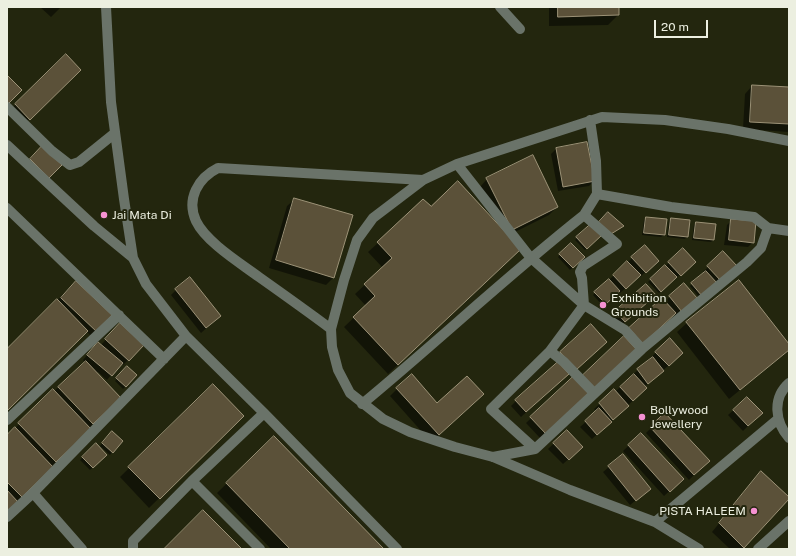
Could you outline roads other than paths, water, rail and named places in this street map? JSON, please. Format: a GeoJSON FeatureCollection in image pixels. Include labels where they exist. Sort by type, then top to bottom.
{"type":"FeatureCollection","features":[{"type":"Feature","properties":{"kind":"street"},"geometry":{"type":"LineString","coordinates":[[106,7],[111,102],[133,258],[146,284],[186,336],[264,413],[396,549]]}},
{"type":"Feature","properties":{"kind":"street"},"geometry":{"type":"LineString","coordinates":[[500,7],[520,29]]}},
{"type":"Feature","properties":{"kind":"street"},"geometry":{"type":"LineString","coordinates":[[7,107],[52,151],[70,166],[79,162],[115,133]]}},
{"type":"Feature","properties":{"kind":"street"},"geometry":{"type":"LineString","coordinates":[[699,549],[655,522],[570,490],[493,456],[455,447],[410,432],[383,419],[362,404],[350,393],[338,370],[332,347],[331,329],[342,287],[357,240],[373,218],[423,180],[457,164],[590,120],[602,118],[664,120],[728,129],[789,141]]}},
{"type":"Feature","properties":{"kind":"street"},"geometry":{"type":"LineString","coordinates":[[362,404],[461,320],[530,257],[584,214],[597,194],[596,161],[590,120]]}},
{"type":"Feature","properties":{"kind":"street"},"geometry":{"type":"LineString","coordinates":[[7,145],[94,226],[133,258]]}},
{"type":"Feature","properties":{"kind":"street"},"geometry":{"type":"LineString","coordinates":[[457,164],[530,257],[584,305],[625,330],[642,349]]}},
{"type":"Feature","properties":{"kind":"street"},"geometry":{"type":"LineString","coordinates":[[331,329],[227,253],[202,231],[196,220],[192,200],[199,182],[206,174],[218,168],[423,180]]}},
{"type":"Feature","properties":{"kind":"street"},"geometry":{"type":"LineString","coordinates":[[597,194],[672,207],[754,217],[768,228],[789,231]]}},
{"type":"Feature","properties":{"kind":"street"},"geometry":{"type":"LineString","coordinates":[[7,208],[164,359]]}},
{"type":"Feature","properties":{"kind":"street"},"geometry":{"type":"LineString","coordinates":[[535,449],[491,409],[550,352],[584,305],[582,278],[580,272],[583,266],[616,244],[584,214]]}},
{"type":"Feature","properties":{"kind":"street"},"geometry":{"type":"LineString","coordinates":[[493,456],[535,449],[642,349],[747,262],[761,248],[768,228]]}},
{"type":"Feature","properties":{"kind":"street"},"geometry":{"type":"LineString","coordinates":[[7,420],[119,315]]}},
{"type":"Feature","properties":{"kind":"street"},"geometry":{"type":"LineString","coordinates":[[7,517],[186,336]]}},
{"type":"Feature","properties":{"kind":"street"},"geometry":{"type":"LineString","coordinates":[[550,352],[564,362],[594,393]]}},
{"type":"Feature","properties":{"kind":"street"},"geometry":{"type":"LineString","coordinates":[[789,383],[780,396],[777,408],[778,419],[783,431],[789,438]]}},
{"type":"Feature","properties":{"kind":"street"},"geometry":{"type":"LineString","coordinates":[[133,549],[133,541],[192,481],[264,413]]}},
{"type":"Feature","properties":{"kind":"street"},"geometry":{"type":"LineString","coordinates":[[655,522],[778,419]]}},
{"type":"Feature","properties":{"kind":"street"},"geometry":{"type":"LineString","coordinates":[[192,481],[260,549]]}},
{"type":"Feature","properties":{"kind":"street"},"geometry":{"type":"LineString","coordinates":[[32,492],[82,549]]}},
{"type":"Feature","properties":{"kind":"street"},"geometry":{"type":"LineString","coordinates":[[758,549],[789,521]]}},
{"type":"Feature","properties":{"kind":"place","name":"Jai Mata Di"},"geometry":{"type":"Point","coordinates":[104,215]}},
{"type":"Feature","properties":{"kind":"place","name":"Exhibition Grounds"},"geometry":{"type":"Point","coordinates":[603,305]}},
{"type":"Feature","properties":{"kind":"place","name":"Bollywood Jewellery"},"geometry":{"type":"Point","coordinates":[642,417]}},
{"type":"Feature","properties":{"kind":"place","name":"PISTA HALEEM"},"geometry":{"type":"Point","coordinates":[754,511]}}]}
